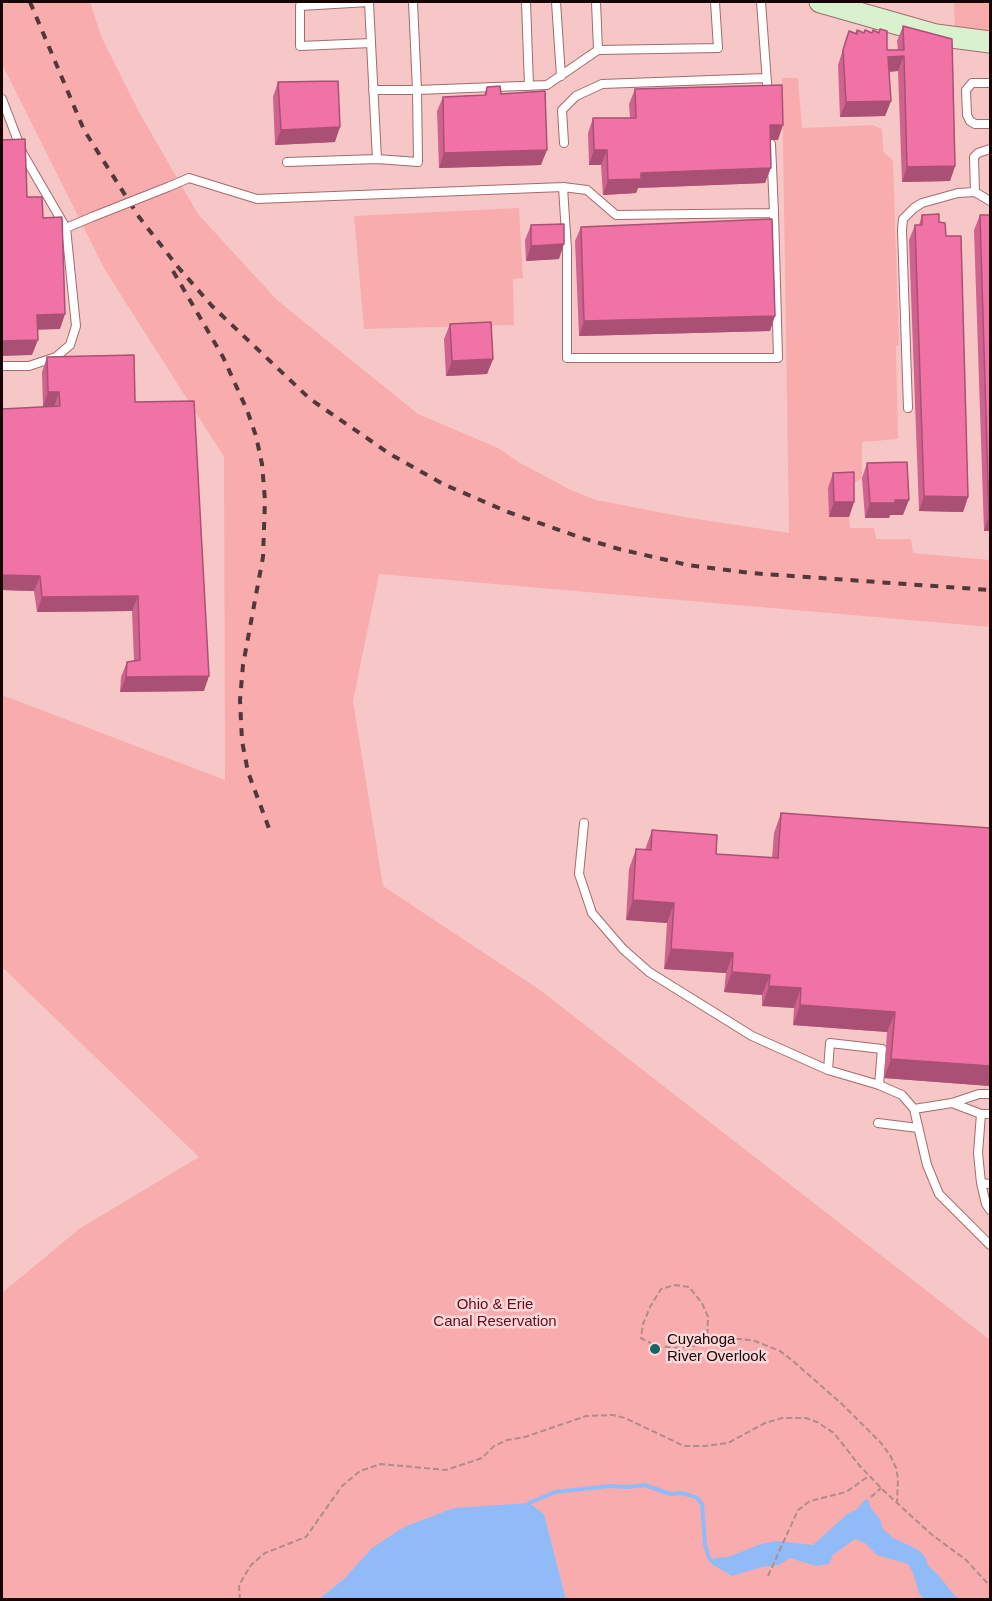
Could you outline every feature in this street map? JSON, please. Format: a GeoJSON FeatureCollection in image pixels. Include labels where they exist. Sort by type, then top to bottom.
{"type":"FeatureCollection","features":[{"type":"Feature","properties":{"kind":"main road"},"geometry":{"type":"LineString","coordinates":[[820,2],[936,35],[990,42]]}},
{"type":"Feature","properties":{"kind":"lane"},"geometry":{"type":"LineString","coordinates":[[371,43],[300,46],[300,4],[369,2],[377,159]]}},
{"type":"Feature","properties":{"kind":"lane"},"geometry":{"type":"LineString","coordinates":[[287,162],[377,159],[418,162],[413,2]]}},
{"type":"Feature","properties":{"kind":"lane"},"geometry":{"type":"LineString","coordinates":[[526,2],[529,86]]}},
{"type":"Feature","properties":{"kind":"lane"},"geometry":{"type":"LineString","coordinates":[[556,2],[561,76]]}},
{"type":"Feature","properties":{"kind":"lane"},"geometry":{"type":"LineString","coordinates":[[596,2],[598,50]]}},
{"type":"Feature","properties":{"kind":"lane"},"geometry":{"type":"LineString","coordinates":[[373,90],[548,85],[598,50],[718,48],[715,2]]}},
{"type":"Feature","properties":{"kind":"lane"},"geometry":{"type":"LineString","coordinates":[[761,2],[768,98]]}},
{"type":"Feature","properties":{"kind":"lane"},"geometry":{"type":"LineString","coordinates":[[564,143],[562,110],[576,96],[602,84],[766,78]]}},
{"type":"Feature","properties":{"kind":"lane"},"geometry":{"type":"LineString","coordinates":[[990,83],[972,83],[966,90],[966,115],[975,124],[990,124]]}},
{"type":"Feature","properties":{"kind":"lane"},"geometry":{"type":"LineString","coordinates":[[2,99],[23,154],[66,228],[76,326],[69,345],[56,357],[29,366],[2,366]]}},
{"type":"Feature","properties":{"kind":"lane"},"geometry":{"type":"LineString","coordinates":[[563,188],[567,250],[567,358],[778,358],[771,144]]}},
{"type":"Feature","properties":{"kind":"lane"},"geometry":{"type":"LineString","coordinates":[[975,192],[974,157],[990,149]]}},
{"type":"Feature","properties":{"kind":"lane"},"geometry":{"type":"LineString","coordinates":[[66,228],[189,178],[257,199],[563,188],[588,190],[616,215],[774,213]]}},
{"type":"Feature","properties":{"kind":"lane"},"geometry":{"type":"LineString","coordinates":[[908,408],[903,219],[922,203],[958,193],[975,192],[990,201]]}},
{"type":"Feature","properties":{"kind":"lane"},"geometry":{"type":"LineString","coordinates":[[584,823],[579,873],[592,913],[623,949],[649,972],[752,1035],[828,1070],[879,1085],[902,1095],[914,1109],[927,1165],[939,1194],[990,1245]]}},
{"type":"Feature","properties":{"kind":"lane"},"geometry":{"type":"LineString","coordinates":[[828,1070],[830,1043],[882,1048],[879,1085]]}},
{"type":"Feature","properties":{"kind":"lane"},"geometry":{"type":"LineString","coordinates":[[914,1109],[952,1103],[979,1094],[990,1094]]}},
{"type":"Feature","properties":{"kind":"lane"},"geometry":{"type":"LineString","coordinates":[[952,1103],[981,1114],[990,1114]]}},
{"type":"Feature","properties":{"kind":"lane"},"geometry":{"type":"LineString","coordinates":[[981,1114],[978,1153],[981,1184],[986,1204],[990,1210]]}},
{"type":"Feature","properties":{"kind":"lane"},"geometry":{"type":"LineString","coordinates":[[878,1123],[918,1128]]}},
{"type":"Feature","properties":{"kind":"lane"},"geometry":{"type":"LineString","coordinates":[[981,1184],[990,1184]]}},
{"type":"Feature","properties":{"kind":"path"},"geometry":{"type":"LineString","coordinates":[[707,1344],[708,1317],[702,1303],[689,1287],[675,1285],[661,1289],[646,1315],[641,1338],[656,1346],[681,1348],[707,1344],[728,1339],[755,1341],[769,1345],[793,1361],[863,1424],[890,1455],[898,1479],[897,1502]]}},
{"type":"Feature","properties":{"kind":"path"},"geometry":{"type":"LineString","coordinates":[[240,1599],[239,1585],[251,1565],[265,1553],[306,1537],[342,1486],[360,1471],[381,1464],[446,1470],[482,1458],[494,1446],[507,1440],[525,1437],[586,1416],[613,1415],[625,1418],[684,1446],[728,1443],[765,1423],[782,1418],[806,1418],[834,1433],[881,1488],[932,1534],[966,1560],[990,1586]]}},
{"type":"Feature","properties":{"kind":"path"},"geometry":{"type":"LineString","coordinates":[[768,1576],[798,1510],[810,1501],[846,1492],[869,1476]]}},
{"type":"Feature","properties":{"kind":"path"},"geometry":{"type":"LineString","coordinates":[[871,1497],[881,1488]]}},
{"type":"Feature","properties":{"kind":"green space","name":"Ohio & Erie Canal Reservation"},"geometry":{"type":"Polygon","coordinates":[[[2,2],[90,2],[101,36],[139,112],[198,214],[277,300],[418,414],[498,448],[520,463],[571,490],[596,500],[684,517],[789,533],[782,78],[798,78],[802,128],[873,125],[882,129],[883,151],[893,161],[899,345],[896,346],[898,439],[862,442],[862,478],[848,487],[829,516],[849,517],[850,528],[874,528],[876,539],[911,539],[913,553],[990,560],[990,627],[379,574],[353,701],[383,886],[540,990],[990,1340],[990,1599],[566,1599],[544,1514],[345,1578],[319,1599],[2,1599],[2,1293],[79,1229],[199,1157],[2,967],[2,695],[225,780],[224,457],[105,270],[2,64],[2,2]]]}},
{"type":"Feature","properties":{"kind":"green space"},"geometry":{"type":"Polygon","coordinates":[[[954,2],[990,2],[990,42],[955,39],[954,2]]]}},
{"type":"Feature","properties":{"kind":"green space"},"geometry":{"type":"Polygon","coordinates":[[[519,208],[523,278],[513,279],[514,325],[364,329],[354,216],[519,208]]]}},
{"type":"Feature","properties":{"kind":"water"},"geometry":{"type":"Polygon","coordinates":[[[866,1499],[880,1519],[883,1529],[893,1538],[917,1549],[924,1555],[928,1565],[959,1599],[924,1599],[919,1593],[908,1564],[877,1555],[865,1543],[855,1539],[833,1555],[829,1564],[816,1566],[790,1558],[779,1565],[762,1567],[732,1576],[713,1565],[714,1558],[728,1557],[761,1544],[776,1541],[813,1545],[866,1499]]]}},
{"type":"Feature","properties":{"kind":"water"},"geometry":{"type":"Polygon","coordinates":[[[529,1503],[544,1514],[566,1599],[319,1599],[345,1578],[372,1548],[404,1527],[454,1508],[529,1503]]]}},
{"type":"Feature","properties":{"kind":"building"},"geometry":{"type":"Polygon","coordinates":[[[903,26],[952,39],[955,166],[907,167],[904,56],[888,57],[891,101],[846,102],[843,50],[849,31],[857,34],[857,30],[864,33],[865,30],[872,33],[873,30],[879,33],[880,29],[887,31],[887,50],[904,50],[903,26]]]}},
{"type":"Feature","properties":{"kind":"building"},"geometry":{"type":"Polygon","coordinates":[[[338,81],[340,127],[281,130],[278,82],[338,81]]]}},
{"type":"Feature","properties":{"kind":"building"},"geometry":{"type":"Polygon","coordinates":[[[782,85],[783,125],[770,125],[771,168],[641,173],[641,179],[608,180],[607,150],[594,150],[593,118],[636,118],[635,89],[782,85]]]}},
{"type":"Feature","properties":{"kind":"building"},"geometry":{"type":"Polygon","coordinates":[[[500,86],[501,94],[545,91],[547,150],[444,153],[443,97],[486,95],[487,87],[500,86]]]}},
{"type":"Feature","properties":{"kind":"building"},"geometry":{"type":"Polygon","coordinates":[[[25,139],[27,197],[42,197],[43,218],[62,217],[65,314],[37,315],[38,340],[2,341],[2,140],[25,139]]]}},
{"type":"Feature","properties":{"kind":"building"},"geometry":{"type":"Polygon","coordinates":[[[939,214],[939,222],[945,223],[946,236],[961,236],[968,497],[924,496],[915,225],[922,225],[922,215],[939,214]]]}},
{"type":"Feature","properties":{"kind":"building"},"geometry":{"type":"Polygon","coordinates":[[[980,215],[990,215],[990,516],[989,516],[980,215]]]}},
{"type":"Feature","properties":{"kind":"building"},"geometry":{"type":"Polygon","coordinates":[[[772,219],[775,316],[584,321],[581,227],[772,219]]]}},
{"type":"Feature","properties":{"kind":"building"},"geometry":{"type":"Polygon","coordinates":[[[564,224],[564,244],[531,246],[531,225],[564,224]]]}},
{"type":"Feature","properties":{"kind":"building"},"geometry":{"type":"Polygon","coordinates":[[[491,322],[493,359],[452,361],[450,324],[491,322]]]}},
{"type":"Feature","properties":{"kind":"building"},"geometry":{"type":"Polygon","coordinates":[[[134,355],[135,402],[194,401],[209,676],[126,677],[127,662],[140,660],[138,596],[42,597],[40,576],[2,575],[2,409],[60,406],[59,392],[48,392],[47,357],[134,355]]]}},
{"type":"Feature","properties":{"kind":"building"},"geometry":{"type":"Polygon","coordinates":[[[907,462],[909,500],[895,500],[895,503],[870,503],[867,463],[907,462]]]}},
{"type":"Feature","properties":{"kind":"building"},"geometry":{"type":"Polygon","coordinates":[[[854,472],[854,502],[834,502],[833,473],[854,472]]]}},
{"type":"Feature","properties":{"kind":"building"},"geometry":{"type":"Polygon","coordinates":[[[781,813],[990,828],[990,1066],[891,1059],[895,1012],[800,1005],[801,988],[769,986],[770,975],[732,972],[733,953],[671,949],[674,903],[633,900],[636,849],[651,850],[652,830],[717,835],[716,854],[778,858],[781,813]]]}},
{"type":"Feature","properties":{"kind":"waterway"},"geometry":{"type":"LineString","coordinates":[[529,1503],[555,1492],[610,1486],[645,1485],[670,1494],[689,1495],[697,1498],[702,1504],[705,1544],[709,1558],[714,1563]]}},
{"type":"Feature","properties":{"kind":"railway"},"geometry":{"type":"LineString","coordinates":[[30,2],[84,130],[139,217],[178,267],[212,306],[310,399],[390,454],[443,484],[508,512],[619,549],[688,565],[750,573],[990,590]]}},
{"type":"Feature","properties":{"kind":"railway"},"geometry":{"type":"LineString","coordinates":[[173,271],[223,357],[247,410],[262,464],[265,500],[263,557],[243,665],[240,700],[242,741],[248,772],[270,831]]}},
{"type":"Feature","properties":{"kind":"place","name":"Cuyahoga River Overlook"},"geometry":{"type":"Point","coordinates":[655,1349]}}]}
